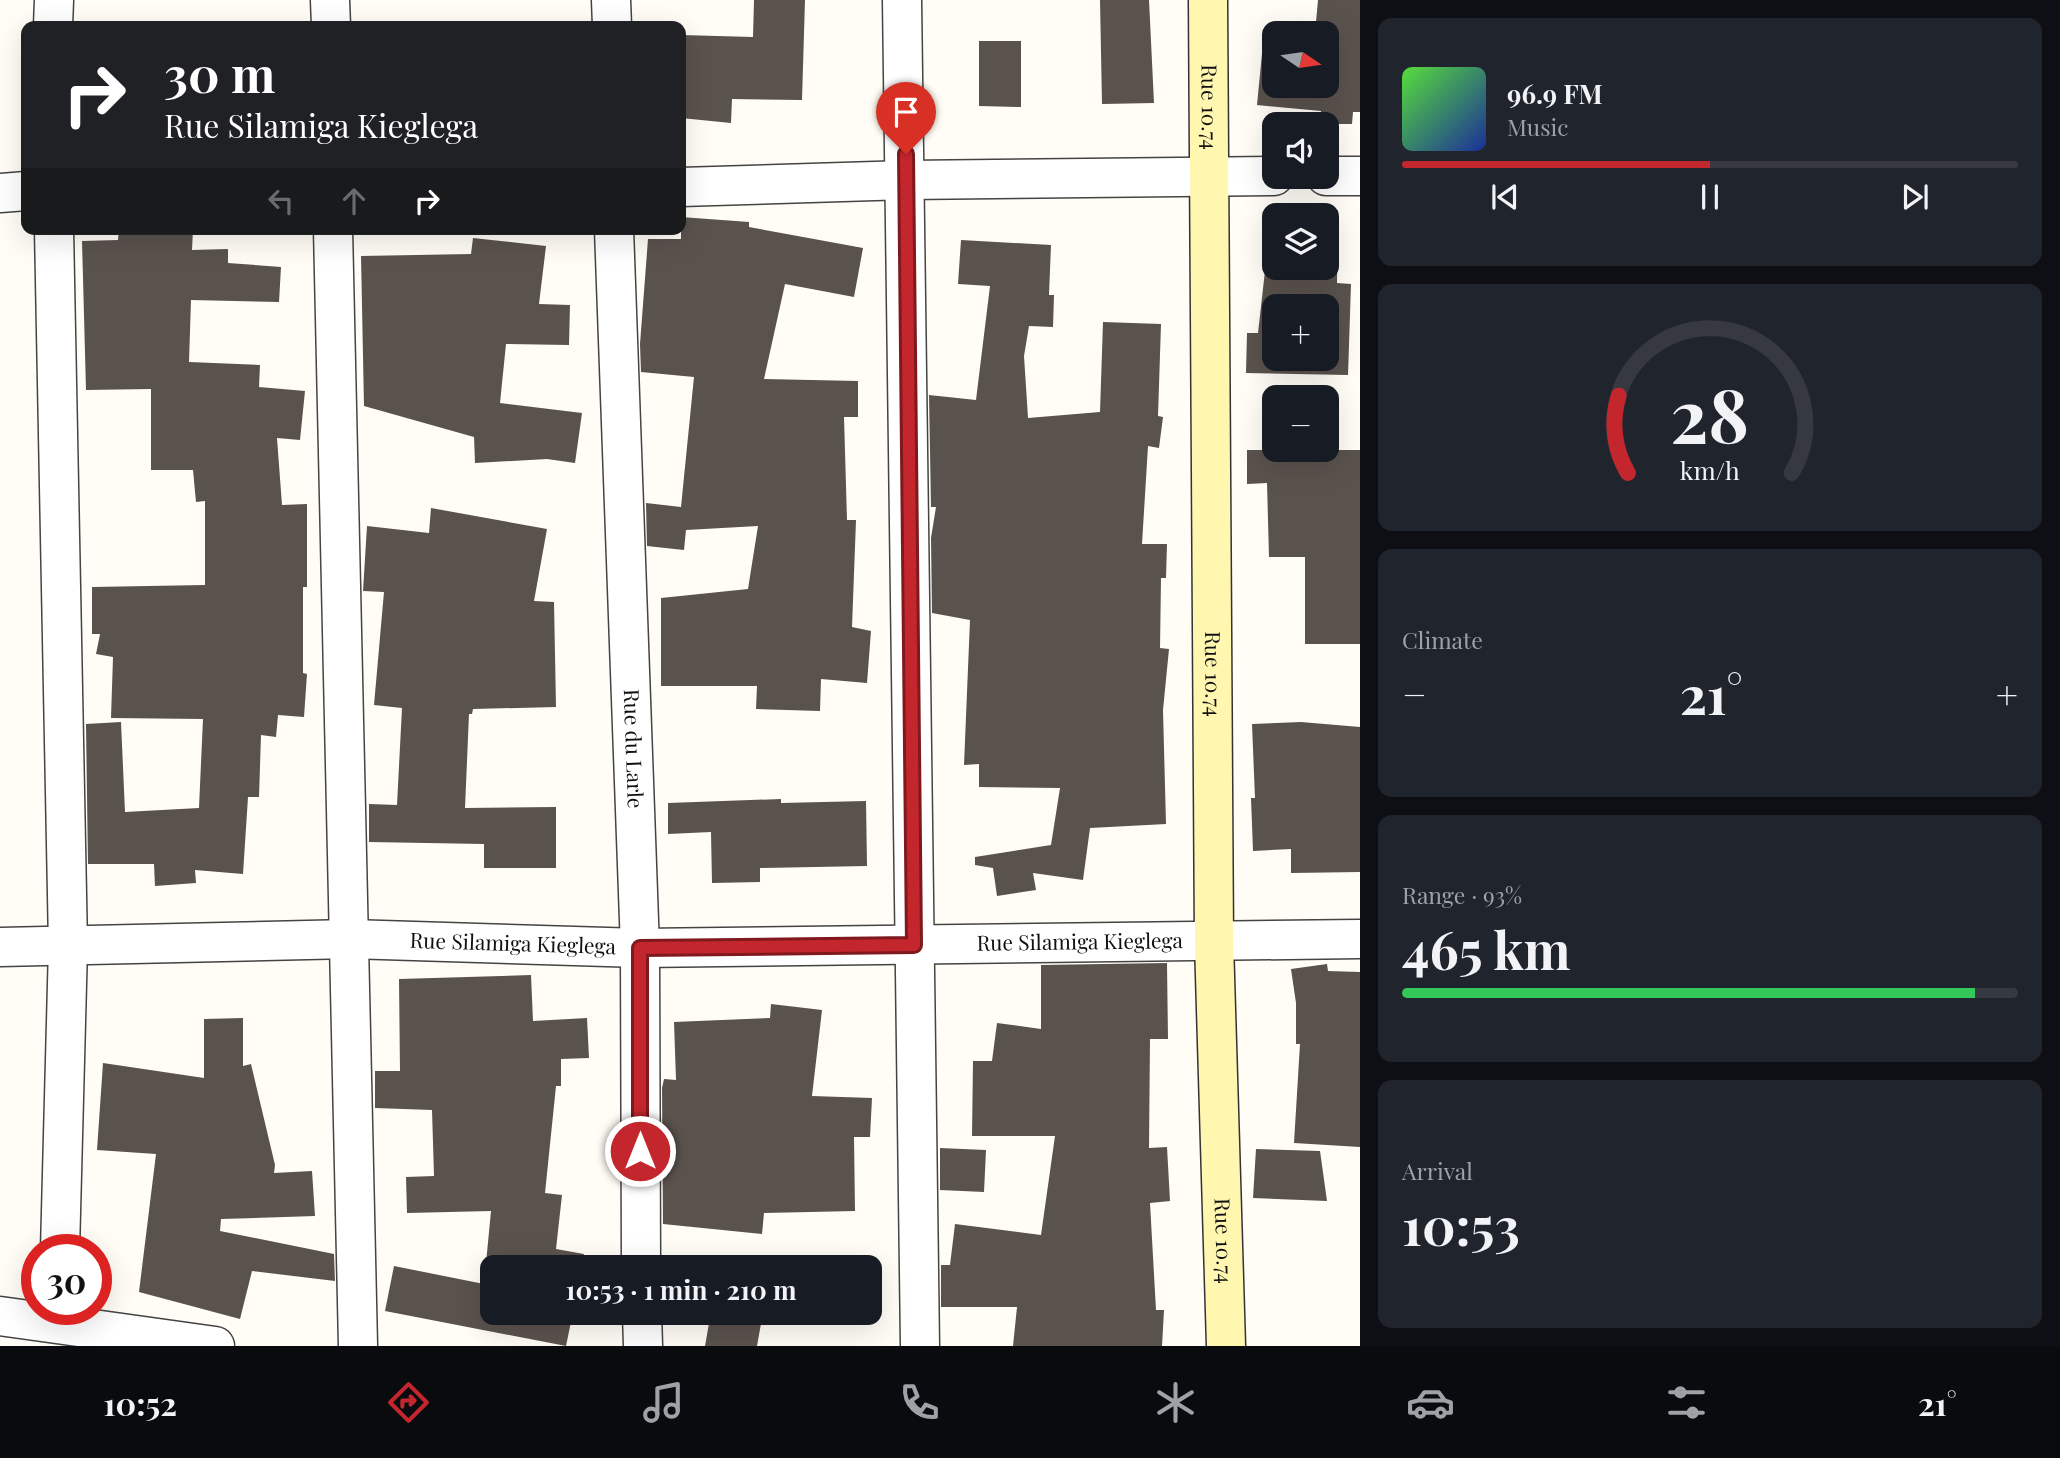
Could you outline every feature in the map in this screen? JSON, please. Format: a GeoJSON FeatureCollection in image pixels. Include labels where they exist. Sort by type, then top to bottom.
{"type":"FeatureCollection","features":[{"type":"Feature","properties":{"kind":"main road","name":"Rue 10.74"},"geometry":{"type":"LineString","coordinates":[[1208,0],[1214,942],[1226,1346]]}},
{"type":"Feature","properties":{"kind":"street"},"geometry":{"type":"LineString","coordinates":[[53,21],[54,0]]}},
{"type":"Feature","properties":{"kind":"street"},"geometry":{"type":"LineString","coordinates":[[330,0],[331,21]]}},
{"type":"Feature","properties":{"kind":"street"},"geometry":{"type":"LineString","coordinates":[[611,0],[612,21]]}},
{"type":"Feature","properties":{"kind":"street"},"geometry":{"type":"LineString","coordinates":[[902,0],[907,180],[920,1346]]}},
{"type":"Feature","properties":{"kind":"street"},"geometry":{"type":"LineString","coordinates":[[686,187],[907,180],[1262,176]]}},
{"type":"Feature","properties":{"kind":"street"},"geometry":{"type":"LineString","coordinates":[[1339,176],[1360,176]]}},
{"type":"Feature","properties":{"kind":"street"},"geometry":{"type":"LineString","coordinates":[[0,193],[21,191]]}},
{"type":"Feature","properties":{"kind":"street"},"geometry":{"type":"LineString","coordinates":[[54,235],[68,946],[60,1234]]}},
{"type":"Feature","properties":{"kind":"street"},"geometry":{"type":"LineString","coordinates":[[333,235],[358,1346]]}},
{"type":"Feature","properties":{"kind":"street","name":"Rue du Larle"},"geometry":{"type":"LineString","coordinates":[[614,235],[640,948],[641,1255]]}},
{"type":"Feature","properties":{"kind":"street","name":"Rue Silamiga Kieglega"},"geometry":{"type":"LineString","coordinates":[[0,947],[350,939],[640,948],[1360,939]]}},
{"type":"Feature","properties":{"kind":"street"},"geometry":{"type":"LineString","coordinates":[[0,1316],[21,1316]]}},
{"type":"Feature","properties":{"kind":"street"},"geometry":{"type":"LineString","coordinates":[[102,1325],[215,1346]]}},
{"type":"Feature","properties":{"kind":"street"},"geometry":{"type":"LineString","coordinates":[[642,1325],[643,1346]]}},
{"type":"Feature","properties":{"kind":"building"},"geometry":{"type":"Polygon","coordinates":[[[754,0],[805,0],[802,100],[732,99],[731,123],[686,118],[686,35],[753,37],[754,0]]]}},
{"type":"Feature","properties":{"kind":"building"},"geometry":{"type":"Polygon","coordinates":[[[1100,0],[1149,0],[1154,103],[1102,104],[1100,0]]]}},
{"type":"Feature","properties":{"kind":"building"},"geometry":{"type":"Polygon","coordinates":[[[1318,0],[1360,0],[1360,112],[1353,112],[1352,124],[1339,124],[1339,112],[1257,105],[1262,54],[1262,98],[1339,98],[1339,21],[1316,21],[1318,0]]]}},
{"type":"Feature","properties":{"kind":"building"},"geometry":{"type":"Polygon","coordinates":[[[979,41],[1021,41],[1021,107],[979,106],[979,41]]]}},
{"type":"Feature","properties":{"kind":"building"},"geometry":{"type":"Polygon","coordinates":[[[686,217],[749,222],[749,227],[863,248],[854,297],[785,284],[764,379],[858,381],[858,417],[844,417],[847,520],[856,520],[852,627],[871,631],[867,683],[821,679],[820,711],[756,709],[757,686],[661,686],[661,598],[748,589],[758,526],[686,530],[684,550],[647,546],[646,503],[681,507],[694,377],[641,372],[640,344],[648,239],[681,239],[681,235],[686,235],[686,217]]]}},
{"type":"Feature","properties":{"kind":"building"},"geometry":{"type":"Polygon","coordinates":[[[118,235],[193,235],[192,250],[228,249],[228,263],[281,267],[279,302],[191,300],[189,362],[260,365],[259,387],[305,391],[300,440],[277,438],[282,505],[307,504],[307,587],[303,587],[303,673],[307,674],[304,717],[278,715],[276,737],[261,735],[259,797],[248,797],[243,874],[195,870],[196,883],[155,886],[154,864],[88,864],[86,724],[121,722],[125,812],[199,808],[203,719],[111,718],[113,657],[96,654],[100,634],[92,634],[92,587],[205,585],[205,501],[196,502],[193,470],[151,470],[151,389],[86,390],[82,241],[118,240],[118,235]]]}},
{"type":"Feature","properties":{"kind":"building"},"geometry":{"type":"Polygon","coordinates":[[[473,238],[546,246],[539,304],[570,305],[569,345],[506,344],[500,403],[582,413],[575,463],[547,459],[475,463],[474,437],[364,406],[361,256],[471,254],[473,238]]]}},
{"type":"Feature","properties":{"kind":"building"},"geometry":{"type":"Polygon","coordinates":[[[961,240],[1051,245],[1049,295],[1054,295],[1053,327],[1029,326],[1024,356],[1028,418],[1100,412],[1103,322],[1161,324],[1158,416],[1163,417],[1159,448],[1148,446],[1142,544],[1167,544],[1166,578],[1161,578],[1160,648],[1169,649],[1163,710],[1166,824],[1090,828],[1083,880],[1033,873],[1036,890],[997,896],[993,868],[975,865],[975,857],[1051,845],[1060,788],[979,787],[979,764],[964,765],[970,620],[932,613],[931,538],[936,507],[931,507],[929,395],[976,400],[990,286],[958,284],[961,240]]]}},
{"type":"Feature","properties":{"kind":"building"},"geometry":{"type":"Polygon","coordinates":[[[1264,280],[1337,280],[1337,283],[1351,284],[1348,375],[1246,373],[1247,333],[1258,333],[1262,298],[1262,371],[1339,371],[1339,294],[1262,294],[1264,280]]]}},
{"type":"Feature","properties":{"kind":"building"},"geometry":{"type":"Polygon","coordinates":[[[1247,450],[1262,450],[1262,462],[1339,462],[1339,450],[1360,450],[1360,644],[1305,644],[1305,557],[1269,557],[1267,483],[1247,484],[1247,450]]]}},
{"type":"Feature","properties":{"kind":"building"},"geometry":{"type":"Polygon","coordinates":[[[431,508],[547,529],[534,601],[554,602],[556,707],[473,709],[472,714],[469,714],[465,808],[556,807],[556,868],[484,868],[484,844],[369,842],[369,804],[397,805],[402,708],[374,705],[384,592],[363,591],[367,526],[429,533],[431,508]]]}},
{"type":"Feature","properties":{"kind":"building"},"geometry":{"type":"Polygon","coordinates":[[[1301,722],[1360,727],[1360,872],[1291,873],[1291,849],[1253,851],[1251,798],[1255,798],[1252,724],[1301,722]]]}},
{"type":"Feature","properties":{"kind":"building"},"geometry":{"type":"Polygon","coordinates":[[[781,799],[781,803],[866,801],[867,866],[760,868],[760,882],[712,883],[711,832],[668,834],[668,803],[781,799]]]}},
{"type":"Feature","properties":{"kind":"building"},"geometry":{"type":"Polygon","coordinates":[[[1167,963],[1168,1039],[1150,1039],[1149,1148],[1167,1147],[1170,1201],[1150,1203],[1156,1310],[1164,1310],[1162,1346],[1013,1346],[1017,1307],[941,1307],[941,1265],[950,1265],[955,1224],[1041,1235],[1055,1136],[972,1136],[973,1061],[992,1061],[997,1023],[1041,1029],[1041,965],[1167,963]]]}},
{"type":"Feature","properties":{"kind":"building"},"geometry":{"type":"Polygon","coordinates":[[[1327,964],[1328,971],[1360,972],[1360,1147],[1294,1143],[1300,1044],[1296,1044],[1296,1003],[1291,969],[1327,964]]]}},
{"type":"Feature","properties":{"kind":"building"},"geometry":{"type":"Polygon","coordinates":[[[531,975],[533,1021],[587,1018],[589,1058],[561,1059],[561,1086],[556,1086],[545,1193],[562,1195],[556,1249],[584,1255],[487,1255],[491,1211],[407,1213],[406,1177],[434,1176],[432,1110],[375,1108],[375,1071],[400,1071],[399,979],[531,975]]]}},
{"type":"Feature","properties":{"kind":"building"},"geometry":{"type":"Polygon","coordinates":[[[771,1004],[822,1010],[812,1096],[872,1098],[870,1137],[854,1137],[855,1211],[764,1213],[762,1234],[663,1224],[662,1088],[664,1079],[676,1080],[674,1022],[770,1018],[771,1004]]]}},
{"type":"Feature","properties":{"kind":"building"},"geometry":{"type":"Polygon","coordinates":[[[243,1018],[243,1066],[251,1064],[275,1165],[274,1173],[312,1171],[315,1216],[221,1219],[220,1231],[334,1254],[335,1281],[252,1271],[240,1319],[139,1292],[156,1154],[97,1150],[103,1063],[204,1078],[204,1019],[243,1018]]]}},
{"type":"Feature","properties":{"kind":"building"},"geometry":{"type":"Polygon","coordinates":[[[940,1148],[986,1150],[984,1192],[940,1190],[940,1148]]]}},
{"type":"Feature","properties":{"kind":"building"},"geometry":{"type":"Polygon","coordinates":[[[1256,1149],[1320,1151],[1327,1201],[1253,1198],[1256,1149]]]}},
{"type":"Feature","properties":{"kind":"building"},"geometry":{"type":"Polygon","coordinates":[[[394,1266],[480,1283],[480,1325],[570,1325],[566,1346],[385,1311],[394,1266]]]}},
{"type":"Feature","properties":{"kind":"building"},"geometry":{"type":"Polygon","coordinates":[[[709,1325],[761,1325],[757,1346],[705,1346],[709,1325]]]}},
{"type":"Feature","properties":{"kind":"route"},"geometry":{"type":"LineString","coordinates":[[640,1151],[640,948],[914,945],[906,154]]}}]}
